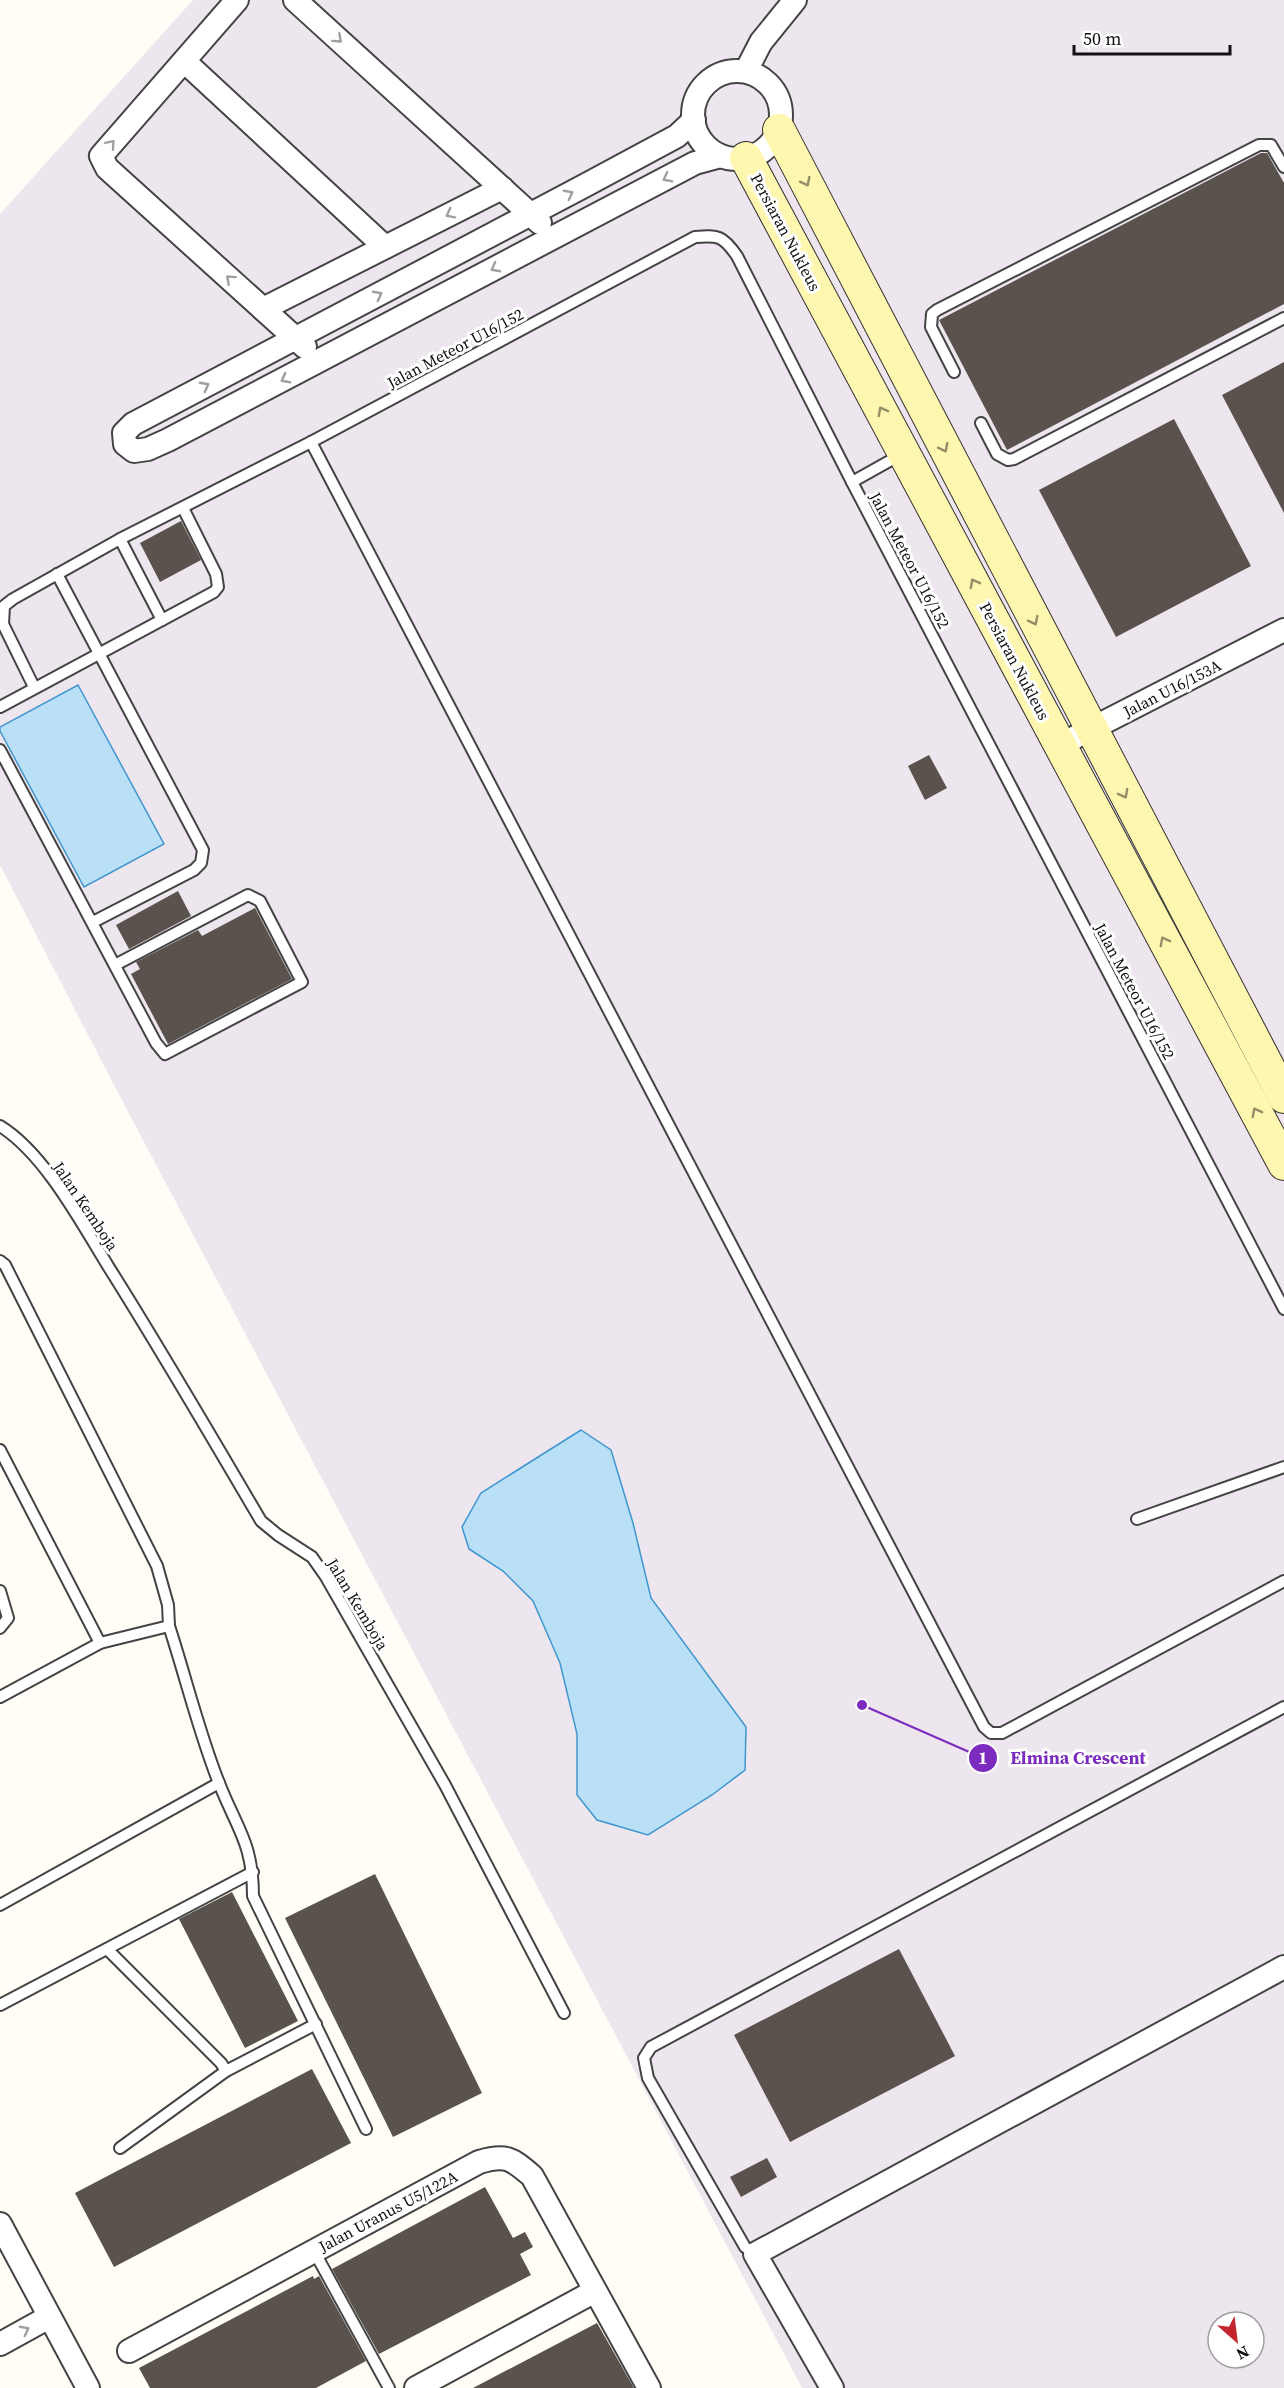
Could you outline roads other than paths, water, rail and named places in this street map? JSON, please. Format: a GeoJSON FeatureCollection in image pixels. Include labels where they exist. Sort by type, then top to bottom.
{"type":"FeatureCollection","features":[{"type":"Feature","properties":{"kind":"street"},"geometry":{"type":"LineString","coordinates":[[237,0],[100,156],[107,168],[320,360]]}},
{"type":"Feature","properties":{"kind":"street"},"geometry":{"type":"LineString","coordinates":[[295,0],[555,237]]}},
{"type":"Feature","properties":{"kind":"street"},"geometry":{"type":"LineString","coordinates":[[746,71],[760,42],[795,0]]}},
{"type":"Feature","properties":{"kind":"street"},"geometry":{"type":"LineString","coordinates":[[184,61],[385,247]]}},
{"type":"Feature","properties":{"kind":"street"},"geometry":{"type":"LineString","coordinates":[[694,120],[677,136],[133,424],[124,433],[125,444],[134,451],[148,449],[695,163],[759,153],[771,143],[779,130],[782,115],[779,100],[772,87],[760,77],[746,71],[731,71],[716,76],[704,85],[696,98],[694,120],[702,141],[733,157]]}},
{"type":"Feature","properties":{"kind":"street"},"geometry":{"type":"LineString","coordinates":[[779,130],[1284,1097]]}},
{"type":"Feature","properties":{"kind":"street","name":"Persiaran Nukleus"},"geometry":{"type":"LineString","coordinates":[[733,157],[905,452],[1284,1164]]}},
{"type":"Feature","properties":{"kind":"street"},"geometry":{"type":"LineString","coordinates":[[263,309],[502,188]]}},
{"type":"Feature","properties":{"kind":"street","name":"Jalan U16/153A"},"geometry":{"type":"LineString","coordinates":[[1060,745],[1284,630]]}},
{"type":"Feature","properties":{"kind":"street"},"geometry":{"type":"LineString","coordinates":[[832,2388],[755,2254],[1284,1967]]}},
{"type":"Feature","properties":{"kind":"street","name":"Jalan Uranus U5/122A"},"geometry":{"type":"LineString","coordinates":[[129,2351],[479,2162],[498,2156],[517,2163],[532,2176],[649,2388]]}},
{"type":"Feature","properties":{"kind":"street"},"geometry":{"type":"LineString","coordinates":[[0,2224],[88,2388]]}},
{"type":"Feature","properties":{"kind":"street"},"geometry":{"type":"LineString","coordinates":[[416,2388],[595,2291]]}},
{"type":"Feature","properties":{"kind":"street"},"geometry":{"type":"LineString","coordinates":[[0,2344],[49,2317]]}},
{"type":"Feature","properties":{"kind":"lane"},"geometry":{"type":"LineString","coordinates":[[954,372],[931,327],[932,314],[937,310],[1259,145],[1271,145],[1284,167]]}},
{"type":"Feature","properties":{"kind":"lane","name":"Jalan Meteor U16/152"},"geometry":{"type":"LineString","coordinates":[[34,687],[3,624],[4,606],[13,599],[120,539],[311,442],[695,237],[715,235],[727,241],[737,256],[852,482],[1284,1309]]}},
{"type":"Feature","properties":{"kind":"lane"},"geometry":{"type":"LineString","coordinates":[[981,423],[997,454],[1008,460],[1014,459],[1284,318]]}},
{"type":"Feature","properties":{"kind":"lane"},"geometry":{"type":"LineString","coordinates":[[311,442],[984,1727],[991,1734],[1002,1733],[1284,1581]]}},
{"type":"Feature","properties":{"kind":"lane"},"geometry":{"type":"LineString","coordinates":[[852,482],[905,452]]}},
{"type":"Feature","properties":{"kind":"lane"},"geometry":{"type":"LineString","coordinates":[[0,707],[214,592],[219,587],[216,574],[183,508]]}},
{"type":"Feature","properties":{"kind":"lane"},"geometry":{"type":"LineString","coordinates":[[120,539],[162,620]]}},
{"type":"Feature","properties":{"kind":"lane"},"geometry":{"type":"LineString","coordinates":[[57,574],[204,855],[194,870],[93,922]]}},
{"type":"Feature","properties":{"kind":"lane"},"geometry":{"type":"LineString","coordinates":[[0,750],[156,1043],[165,1054],[302,982],[260,901],[248,895],[115,965]]}},
{"type":"Feature","properties":{"kind":"lane","name":"Jalan Kemboja"},"geometry":{"type":"LineString","coordinates":[[0,1126],[25,1145],[74,1210],[159,1347],[261,1521],[312,1557],[326,1577],[445,1785],[564,2013]]}},
{"type":"Feature","properties":{"kind":"lane"},"geometry":{"type":"LineString","coordinates":[[0,1261],[5,1265],[157,1566],[168,1605],[169,1626],[219,1783],[249,1847],[253,1872],[253,1896],[366,2129]]}},
{"type":"Feature","properties":{"kind":"lane"},"geometry":{"type":"LineString","coordinates":[[0,1450],[100,1643]]}},
{"type":"Feature","properties":{"kind":"lane"},"geometry":{"type":"LineString","coordinates":[[1137,1519],[1284,1467]]}},
{"type":"Feature","properties":{"kind":"lane"},"geometry":{"type":"LineString","coordinates":[[0,1591],[8,1610],[8,1618],[0,1628]]}},
{"type":"Feature","properties":{"kind":"lane"},"geometry":{"type":"LineString","coordinates":[[0,1697],[100,1643],[169,1626]]}},
{"type":"Feature","properties":{"kind":"lane"},"geometry":{"type":"LineString","coordinates":[[755,2254],[745,2247],[648,2078],[644,2058],[651,2047],[1284,1707]]}},
{"type":"Feature","properties":{"kind":"lane"},"geometry":{"type":"LineString","coordinates":[[0,1905],[219,1783]]}},
{"type":"Feature","properties":{"kind":"lane"},"geometry":{"type":"LineString","coordinates":[[0,2005],[253,1872]]}},
{"type":"Feature","properties":{"kind":"lane"},"geometry":{"type":"LineString","coordinates":[[107,1949],[220,2062],[226,2071]]}},
{"type":"Feature","properties":{"kind":"lane"},"geometry":{"type":"LineString","coordinates":[[120,2148],[226,2071],[316,2024]]}},
{"type":"Feature","properties":{"kind":"lane"},"geometry":{"type":"LineString","coordinates":[[314,2251],[389,2388]]}},
{"type":"Feature","properties":{"kind":"water"},"geometry":{"type":"Polygon","coordinates":[[[78,685],[164,844],[84,887],[0,731],[0,727],[78,685]]]}},
{"type":"Feature","properties":{"kind":"water"},"geometry":{"type":"Polygon","coordinates":[[[581,1430],[611,1450],[633,1523],[651,1598],[746,1727],[745,1770],[712,1795],[648,1835],[597,1820],[577,1795],[577,1734],[560,1663],[533,1601],[503,1571],[469,1549],[462,1527],[481,1493],[581,1430]]]}},
{"type":"Feature","properties":{"kind":"place","name":"Elmina Crescent"},"geometry":{"type":"Point","coordinates":[862,1705]}}]}
